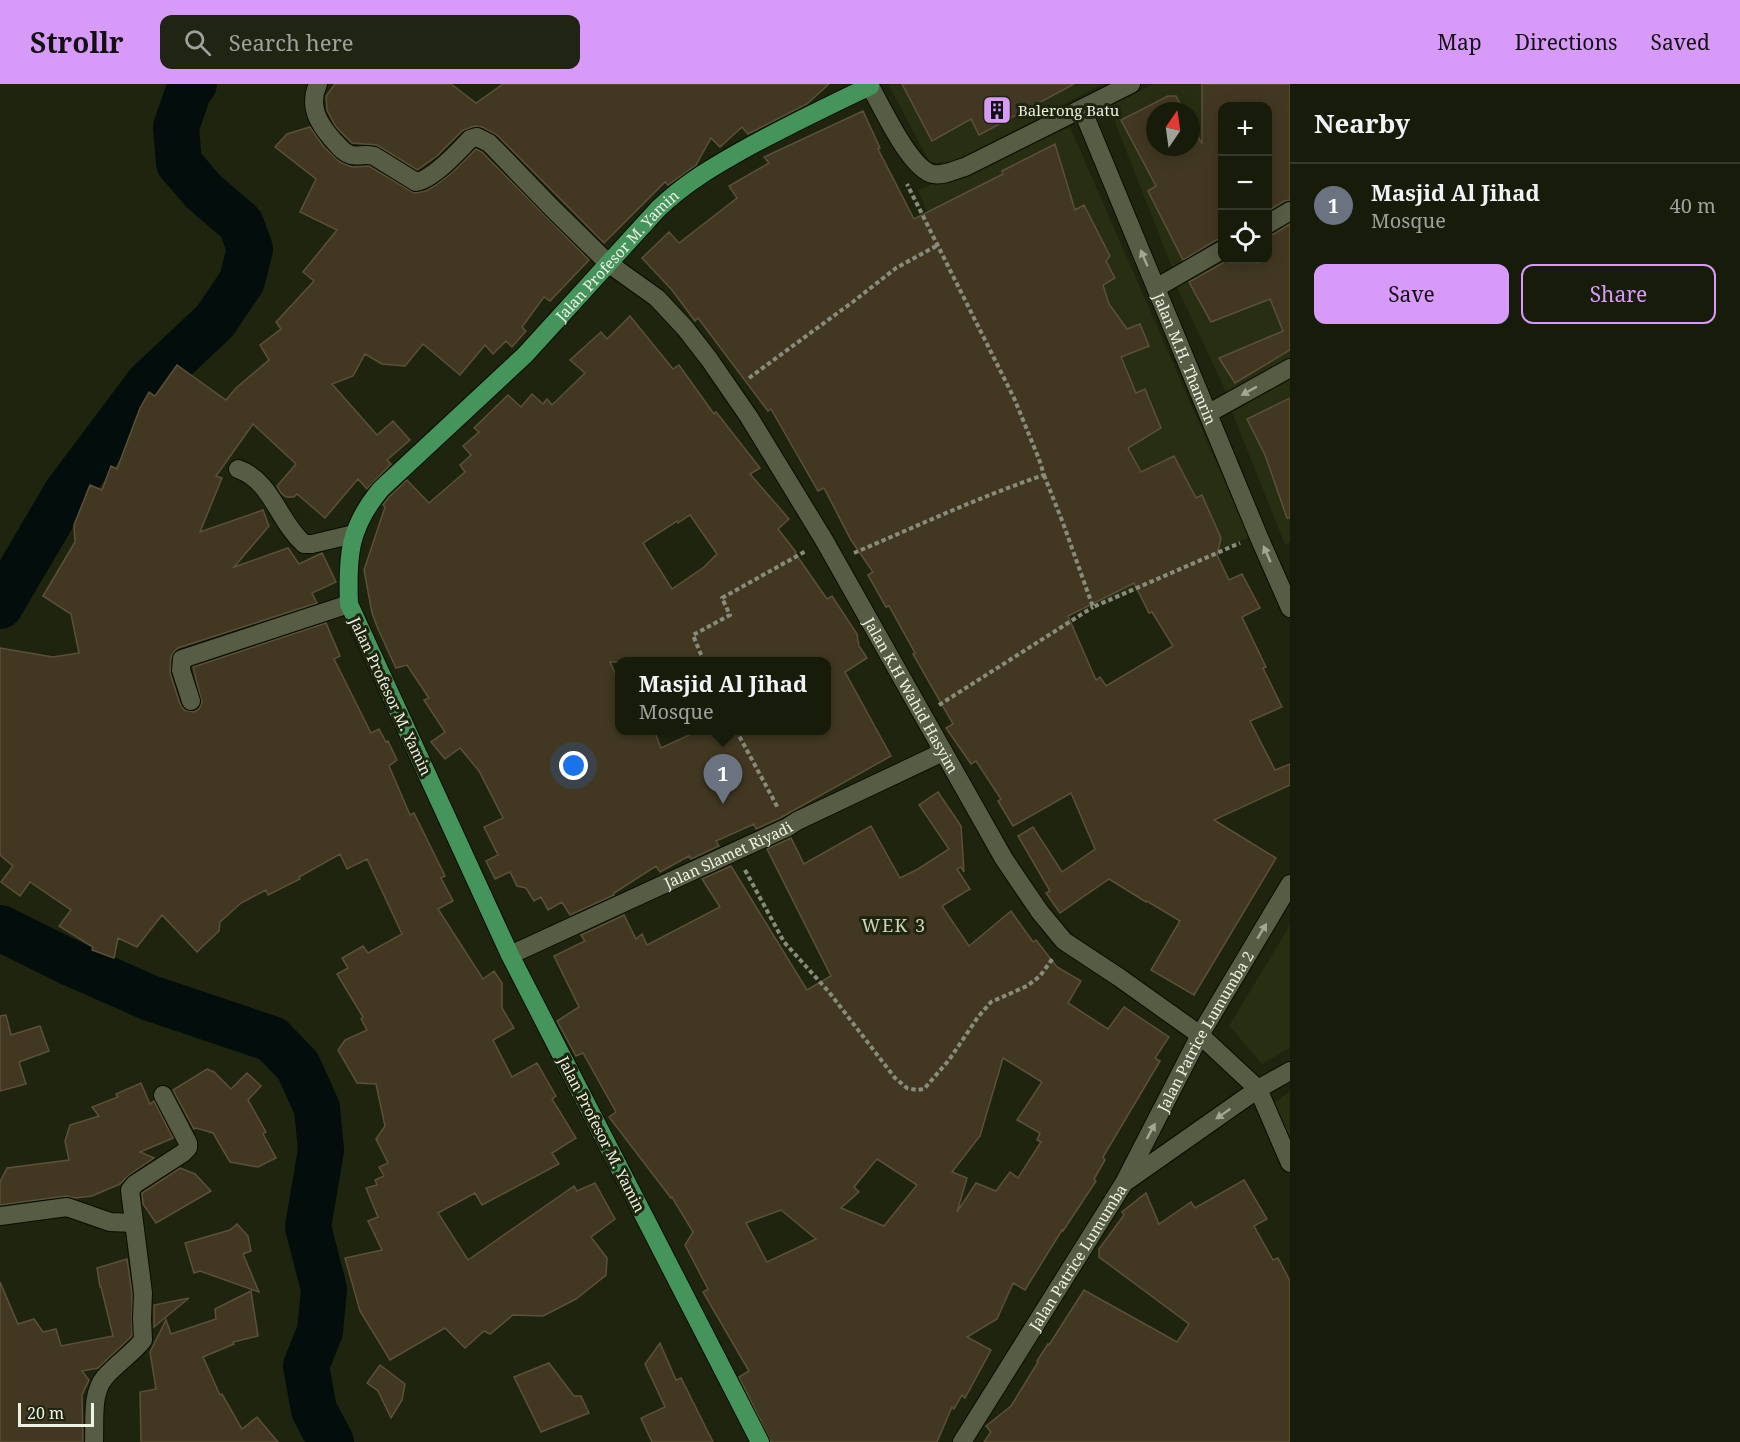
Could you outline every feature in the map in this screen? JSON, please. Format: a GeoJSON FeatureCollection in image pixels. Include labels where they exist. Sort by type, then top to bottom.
{"type":"FeatureCollection","features":[{"type":"Feature","properties":{"kind":"main road","name":"Jalan Profesor M. Yamin"},"geometry":{"type":"LineString","coordinates":[[760,1442],[510,955],[349,604],[349,554],[354,534],[369,503],[381,489],[525,355],[676,192],[695,177],[781,129],[870,85]]}},
{"type":"Feature","properties":{"kind":"street","name":"Jalan K.H Wahid Hasyim"},"geometry":{"type":"LineString","coordinates":[[318,84],[314,106],[318,121],[343,151],[350,155],[374,156],[416,182],[420,182],[470,139],[477,137],[482,139],[495,149],[608,263],[664,305],[685,328],[749,417],[825,540],[1004,859],[1040,912],[1064,941],[1200,1035],[1258,1089]]}},
{"type":"Feature","properties":{"kind":"street"},"geometry":{"type":"LineString","coordinates":[[870,85],[900,141],[917,164],[928,172],[943,175],[965,167],[1131,84]]}},
{"type":"Feature","properties":{"kind":"street","name":"Jalan M.H. Thamrin"},"geometry":{"type":"LineString","coordinates":[[1082,109],[1258,535],[1285,578],[1290,608]]}},
{"type":"Feature","properties":{"kind":"street"},"geometry":{"type":"LineString","coordinates":[[1272,222],[1290,211]]}},
{"type":"Feature","properties":{"kind":"street"},"geometry":{"type":"LineString","coordinates":[[1156,288],[1218,252]]}},
{"type":"Feature","properties":{"kind":"street"},"geometry":{"type":"LineString","coordinates":[[1209,413],[1290,368]]}},
{"type":"Feature","properties":{"kind":"street"},"geometry":{"type":"LineString","coordinates":[[238,469],[252,475],[262,483],[286,524],[304,544],[354,534]]}},
{"type":"Feature","properties":{"kind":"street"},"geometry":{"type":"LineString","coordinates":[[190,701],[181,670],[182,659],[349,604]]}},
{"type":"Feature","properties":{"kind":"street","name":"Jalan Slamet Riyadi"},"geometry":{"type":"LineString","coordinates":[[510,955],[788,827],[943,752]]}},
{"type":"Feature","properties":{"kind":"street","name":"Jalan Patrice Lumumba 2"},"geometry":{"type":"LineString","coordinates":[[1124,1183],[1200,1035],[1290,884]]}},
{"type":"Feature","properties":{"kind":"street","name":"Jalan Patrice Lumumba"},"geometry":{"type":"LineString","coordinates":[[962,1442],[1124,1183],[1258,1089],[1290,1071]]}},
{"type":"Feature","properties":{"kind":"street"},"geometry":{"type":"LineString","coordinates":[[1258,1089],[1290,1164]]}},
{"type":"Feature","properties":{"kind":"street"},"geometry":{"type":"LineString","coordinates":[[94,1442],[95,1410],[104,1378],[143,1340],[143,1293],[130,1194],[133,1185],[188,1148],[188,1143],[163,1095]]}},
{"type":"Feature","properties":{"kind":"street"},"geometry":{"type":"LineString","coordinates":[[0,1216],[67,1207],[110,1222],[133,1223]]}},
{"type":"Feature","properties":{"kind":"path"},"geometry":{"type":"LineString","coordinates":[[917,164],[906,182],[1014,398],[1039,459],[1093,608]]}},
{"type":"Feature","properties":{"kind":"path"},"geometry":{"type":"LineString","coordinates":[[731,391],[854,302],[896,268],[938,245]]}},
{"type":"Feature","properties":{"kind":"path"},"geometry":{"type":"LineString","coordinates":[[837,562],[976,500],[1044,474]]}},
{"type":"Feature","properties":{"kind":"path"},"geometry":{"type":"LineString","coordinates":[[922,715],[1093,608],[1258,535]]}},
{"type":"Feature","properties":{"kind":"path"},"geometry":{"type":"LineString","coordinates":[[702,657],[693,635],[730,615],[722,598],[825,540]]}},
{"type":"Feature","properties":{"kind":"path"},"geometry":{"type":"LineString","coordinates":[[739,735],[788,827]]}},
{"type":"Feature","properties":{"kind":"path"},"geometry":{"type":"LineString","coordinates":[[735,851],[784,942],[829,992],[895,1078],[907,1088],[924,1089],[949,1060],[991,1002],[1027,986],[1040,976],[1064,941]]}},
{"type":"Feature","properties":{"kind":"shaded area"},"geometry":{"type":"Polygon","coordinates":[[[888,84],[1102,84],[956,162],[930,163],[888,84]]]}},
{"type":"Feature","properties":{"kind":"shaded area"},"geometry":{"type":"Polygon","coordinates":[[[1153,84],[1290,84],[1290,200],[1272,211],[1272,102],[1218,102],[1218,242],[1173,270],[1109,107],[1153,84]]]}},
{"type":"Feature","properties":{"kind":"shaded area"},"geometry":{"type":"Polygon","coordinates":[[[1070,127],[1249,537],[1103,606],[1083,573],[918,190],[1070,127]]]}},
{"type":"Feature","properties":{"kind":"shaded area"},"geometry":{"type":"Polygon","coordinates":[[[1290,218],[1290,361],[1228,396],[1175,283],[1218,262],[1218,264],[1272,264],[1272,229],[1290,218]]]}},
{"type":"Feature","properties":{"kind":"shaded area"},"geometry":{"type":"Polygon","coordinates":[[[1290,379],[1290,542],[1285,545],[1232,412],[1290,379]]]}},
{"type":"Feature","properties":{"kind":"shaded area"},"geometry":{"type":"Polygon","coordinates":[[[1290,925],[1290,1048],[1262,1064],[1229,1026],[1290,925]]]}},
{"type":"Feature","properties":{"kind":"shaded area"},"geometry":{"type":"Polygon","coordinates":[[[1290,1092],[1290,1146],[1272,1104],[1290,1092]]]}},
{"type":"Feature","properties":{"kind":"building"},"geometry":{"type":"Polygon","coordinates":[[[335,84],[451,84],[476,103],[503,84],[829,84],[807,104],[748,134],[742,127],[720,147],[711,138],[696,165],[668,185],[665,182],[604,243],[497,135],[482,127],[474,126],[462,131],[437,156],[417,170],[377,145],[352,143],[336,127],[327,110],[326,96],[335,84]]]}},
{"type":"Feature","properties":{"kind":"building"},"geometry":{"type":"Polygon","coordinates":[[[902,84],[1074,84],[979,135],[971,119],[932,141],[902,84]]]}},
{"type":"Feature","properties":{"kind":"building"},"geometry":{"type":"Polygon","coordinates":[[[1202,84],[1290,84],[1290,200],[1272,208],[1272,102],[1218,102],[1218,240],[1183,260],[1148,191],[1156,186],[1121,120],[1146,107],[1146,156],[1200,156],[1200,140],[1202,144],[1202,84]]]}},
{"type":"Feature","properties":{"kind":"building"},"geometry":{"type":"Polygon","coordinates":[[[1168,96],[1176,96],[1179,102],[1156,102],[1168,96]]]}},
{"type":"Feature","properties":{"kind":"building"},"geometry":{"type":"Polygon","coordinates":[[[863,111],[880,148],[878,149],[914,219],[1003,174],[1002,171],[1055,144],[1075,210],[1084,205],[1110,256],[1106,261],[1115,278],[1103,285],[1109,304],[1127,329],[1140,324],[1149,346],[1121,357],[1136,393],[1145,389],[1161,428],[1128,448],[1141,472],[1174,456],[1196,498],[1202,495],[1221,538],[1217,555],[1229,580],[1242,574],[1260,608],[1242,617],[1282,707],[1250,721],[1275,770],[1290,764],[1290,785],[1214,820],[1276,858],[1194,995],[1151,970],[1180,921],[1109,879],[1060,913],[1046,893],[1050,891],[1018,836],[1033,827],[1062,872],[1095,849],[1071,793],[1013,826],[998,801],[1001,799],[976,761],[971,764],[946,728],[953,724],[889,606],[886,607],[868,575],[873,572],[851,540],[824,488],[818,491],[771,409],[768,411],[698,318],[695,321],[672,290],[642,258],[669,232],[679,243],[737,198],[729,186],[769,163],[764,157],[863,111]],[[1134,583],[1068,616],[1096,680],[1100,677],[1106,686],[1173,646],[1152,612],[1149,613],[1134,583]]]}},
{"type":"Feature","properties":{"kind":"building"},"geometry":{"type":"Polygon","coordinates":[[[310,127],[324,147],[340,162],[352,167],[369,166],[414,193],[426,191],[436,185],[476,149],[482,152],[589,260],[550,301],[544,297],[522,327],[526,331],[512,347],[506,341],[493,354],[485,345],[460,375],[423,344],[405,366],[382,364],[365,354],[353,376],[332,384],[377,435],[393,421],[410,440],[387,460],[391,464],[367,489],[358,479],[325,518],[297,494],[294,497],[286,497],[281,493],[277,486],[296,464],[253,424],[216,476],[222,478],[200,532],[263,510],[269,526],[234,567],[288,548],[299,564],[322,553],[336,582],[312,593],[317,603],[178,648],[171,658],[170,673],[180,704],[184,710],[194,712],[202,703],[193,667],[326,623],[340,656],[334,659],[371,733],[379,729],[386,742],[388,741],[397,760],[389,766],[410,815],[414,813],[445,876],[441,878],[453,901],[438,909],[483,979],[494,971],[502,983],[502,1008],[514,1028],[493,1040],[512,1077],[537,1063],[556,1096],[552,1099],[576,1138],[552,1153],[559,1164],[482,1205],[475,1193],[438,1213],[468,1260],[574,1186],[577,1191],[595,1183],[615,1219],[591,1237],[607,1258],[606,1275],[576,1299],[543,1316],[513,1315],[490,1334],[484,1331],[465,1348],[445,1328],[390,1360],[360,1311],[345,1258],[382,1250],[368,1221],[378,1217],[366,1188],[377,1185],[375,1180],[384,1176],[379,1167],[388,1163],[376,1139],[385,1126],[376,1084],[357,1083],[338,1050],[345,1040],[367,1030],[361,1019],[363,1017],[337,974],[348,968],[342,958],[363,946],[368,953],[402,934],[367,859],[347,869],[340,854],[299,877],[300,879],[268,895],[266,890],[241,903],[220,922],[219,931],[197,952],[162,915],[137,947],[118,938],[114,958],[92,950],[93,947],[59,926],[71,910],[30,882],[20,896],[1,882],[13,866],[0,855],[0,648],[53,657],[79,653],[71,614],[43,596],[75,542],[74,525],[90,485],[102,490],[111,466],[117,469],[140,408],[149,392],[155,396],[177,365],[226,400],[236,388],[269,360],[260,345],[281,329],[276,322],[314,281],[303,272],[337,230],[300,212],[316,179],[275,147],[287,134],[310,127]]]}},
{"type":"Feature","properties":{"kind":"building"},"geometry":{"type":"Polygon","coordinates":[[[1290,224],[1290,350],[1235,383],[1219,358],[1283,331],[1270,299],[1211,322],[1189,282],[1221,264],[1272,264],[1272,234],[1290,224]]]}},
{"type":"Feature","properties":{"kind":"building"},"geometry":{"type":"Polygon","coordinates":[[[630,316],[673,369],[679,365],[714,414],[716,412],[760,468],[750,474],[789,519],[778,529],[827,599],[832,596],[857,634],[859,646],[867,658],[845,672],[891,756],[780,818],[756,829],[754,824],[716,841],[719,846],[691,859],[689,856],[660,872],[656,866],[614,895],[570,915],[562,902],[548,910],[541,897],[534,901],[526,888],[517,886],[510,872],[495,879],[486,861],[498,855],[484,827],[503,818],[479,771],[460,748],[445,759],[431,742],[445,732],[424,700],[429,698],[407,665],[396,668],[372,613],[364,570],[385,507],[383,505],[389,497],[407,480],[429,503],[465,472],[460,465],[471,455],[463,446],[479,432],[474,428],[508,395],[521,407],[532,394],[543,404],[547,399],[552,405],[585,373],[570,360],[601,332],[607,339],[630,316]],[[690,515],[643,543],[672,589],[704,567],[717,554],[690,515]]]}},
{"type":"Feature","properties":{"kind":"building"},"geometry":{"type":"Polygon","coordinates":[[[1290,398],[1290,518],[1287,518],[1265,455],[1247,419],[1290,398]]]}},
{"type":"Feature","properties":{"kind":"building"},"geometry":{"type":"Polygon","coordinates":[[[938,792],[961,826],[964,872],[961,867],[957,869],[970,889],[942,906],[969,946],[1011,911],[1033,942],[1036,940],[1057,967],[1081,981],[1068,1003],[1108,1029],[1124,1007],[1169,1037],[1155,1058],[1160,1061],[1103,1157],[1105,1160],[1094,1179],[1096,1181],[1025,1290],[1013,1283],[997,1319],[967,1337],[991,1350],[965,1398],[962,1395],[954,1409],[952,1407],[937,1442],[771,1442],[739,1377],[749,1371],[703,1292],[708,1289],[685,1245],[693,1232],[672,1197],[609,1117],[616,1112],[583,1053],[576,1056],[557,1021],[579,1007],[554,956],[585,941],[581,935],[624,915],[636,939],[642,934],[647,945],[720,907],[702,879],[731,866],[807,990],[831,976],[767,849],[791,838],[804,864],[871,826],[900,878],[949,849],[919,805],[938,792]],[[1003,1058],[980,1136],[952,1172],[967,1178],[957,1212],[976,1183],[996,1191],[1010,1172],[1018,1178],[1041,1142],[1037,1140],[1040,1133],[1017,1120],[1042,1082],[1003,1058]],[[877,1159],[854,1187],[859,1192],[841,1208],[884,1226],[917,1185],[877,1159]],[[781,1210],[746,1223],[767,1262],[816,1239],[781,1210]]]}},
{"type":"Feature","properties":{"kind":"building"},"geometry":{"type":"Polygon","coordinates":[[[6,1015],[11,1035],[40,1026],[49,1051],[19,1062],[26,1084],[0,1091],[0,1016],[6,1015]]]}},
{"type":"Feature","properties":{"kind":"building"},"geometry":{"type":"Polygon","coordinates":[[[207,1069],[214,1072],[231,1089],[247,1073],[261,1086],[248,1100],[266,1132],[263,1134],[276,1158],[258,1167],[230,1162],[213,1133],[194,1129],[173,1090],[207,1069]]]}},
{"type":"Feature","properties":{"kind":"building"},"geometry":{"type":"Polygon","coordinates":[[[141,1083],[150,1104],[154,1101],[173,1138],[140,1152],[154,1158],[120,1184],[92,1196],[75,1198],[66,1196],[0,1205],[0,1182],[7,1168],[69,1160],[65,1141],[70,1125],[99,1116],[92,1107],[118,1097],[116,1094],[141,1083]]]}},
{"type":"Feature","properties":{"kind":"building"},"geometry":{"type":"Polygon","coordinates":[[[180,1168],[195,1174],[211,1191],[156,1223],[143,1204],[142,1193],[180,1168]]]}},
{"type":"Feature","properties":{"kind":"building"},"geometry":{"type":"Polygon","coordinates":[[[1244,1180],[1267,1219],[1254,1226],[1273,1260],[1278,1258],[1290,1281],[1290,1442],[984,1442],[991,1432],[986,1426],[1011,1406],[1037,1361],[1084,1290],[1177,1342],[1189,1324],[1099,1257],[1099,1249],[1124,1215],[1122,1212],[1146,1193],[1159,1224],[1191,1202],[1195,1208],[1244,1180]]]}},
{"type":"Feature","properties":{"kind":"building"},"geometry":{"type":"Polygon","coordinates":[[[237,1224],[248,1236],[251,1251],[243,1254],[259,1292],[200,1271],[194,1273],[185,1243],[230,1230],[237,1224]]]}},
{"type":"Feature","properties":{"kind":"building"},"geometry":{"type":"Polygon","coordinates":[[[127,1259],[132,1293],[132,1336],[98,1368],[82,1371],[89,1380],[82,1395],[83,1442],[0,1442],[0,1282],[18,1324],[34,1319],[43,1332],[56,1329],[61,1346],[113,1336],[97,1268],[127,1259]]]}},
{"type":"Feature","properties":{"kind":"building"},"geometry":{"type":"Polygon","coordinates":[[[251,1291],[258,1336],[233,1342],[234,1344],[203,1357],[220,1395],[222,1394],[242,1429],[257,1417],[278,1442],[141,1442],[140,1392],[156,1389],[150,1352],[166,1320],[171,1334],[216,1319],[215,1309],[251,1291]]]}},
{"type":"Feature","properties":{"kind":"building"},"geometry":{"type":"Polygon","coordinates":[[[189,1298],[154,1327],[154,1305],[189,1298]]]}},
{"type":"Feature","properties":{"kind":"building"},"geometry":{"type":"Polygon","coordinates":[[[660,1343],[676,1380],[681,1378],[713,1442],[652,1442],[641,1418],[665,1407],[645,1364],[660,1343]]]}},
{"type":"Feature","properties":{"kind":"building"},"geometry":{"type":"Polygon","coordinates":[[[549,1363],[574,1396],[581,1396],[589,1413],[541,1432],[514,1377],[549,1363]]]}},
{"type":"Feature","properties":{"kind":"building"},"geometry":{"type":"Polygon","coordinates":[[[380,1365],[405,1384],[402,1400],[391,1418],[378,1391],[367,1383],[380,1365]]]}},
{"type":"Feature","properties":{"kind":"waterway"},"geometry":{"type":"LineString","coordinates":[[0,606],[67,492],[148,384],[215,321],[242,281],[250,249],[241,224],[203,191],[179,163],[176,127],[189,90],[194,84]]}},
{"type":"Feature","properties":{"kind":"waterway"},"geometry":{"type":"LineString","coordinates":[[0,928],[150,998],[272,1039],[298,1066],[317,1108],[321,1150],[308,1227],[324,1289],[320,1331],[306,1366],[314,1410],[331,1442]]}},
{"type":"Feature","properties":{"kind":"place","name":"Balerong Batu"},"geometry":{"type":"Point","coordinates":[997,110]}},
{"type":"Feature","properties":{"kind":"place","name":"Masjid Al Jihad"},"geometry":{"type":"Point","coordinates":[723,804]}},
{"type":"Feature","properties":{"kind":"district","name":"WEK 3"},"geometry":{"type":"Point","coordinates":[894,925]}}]}
